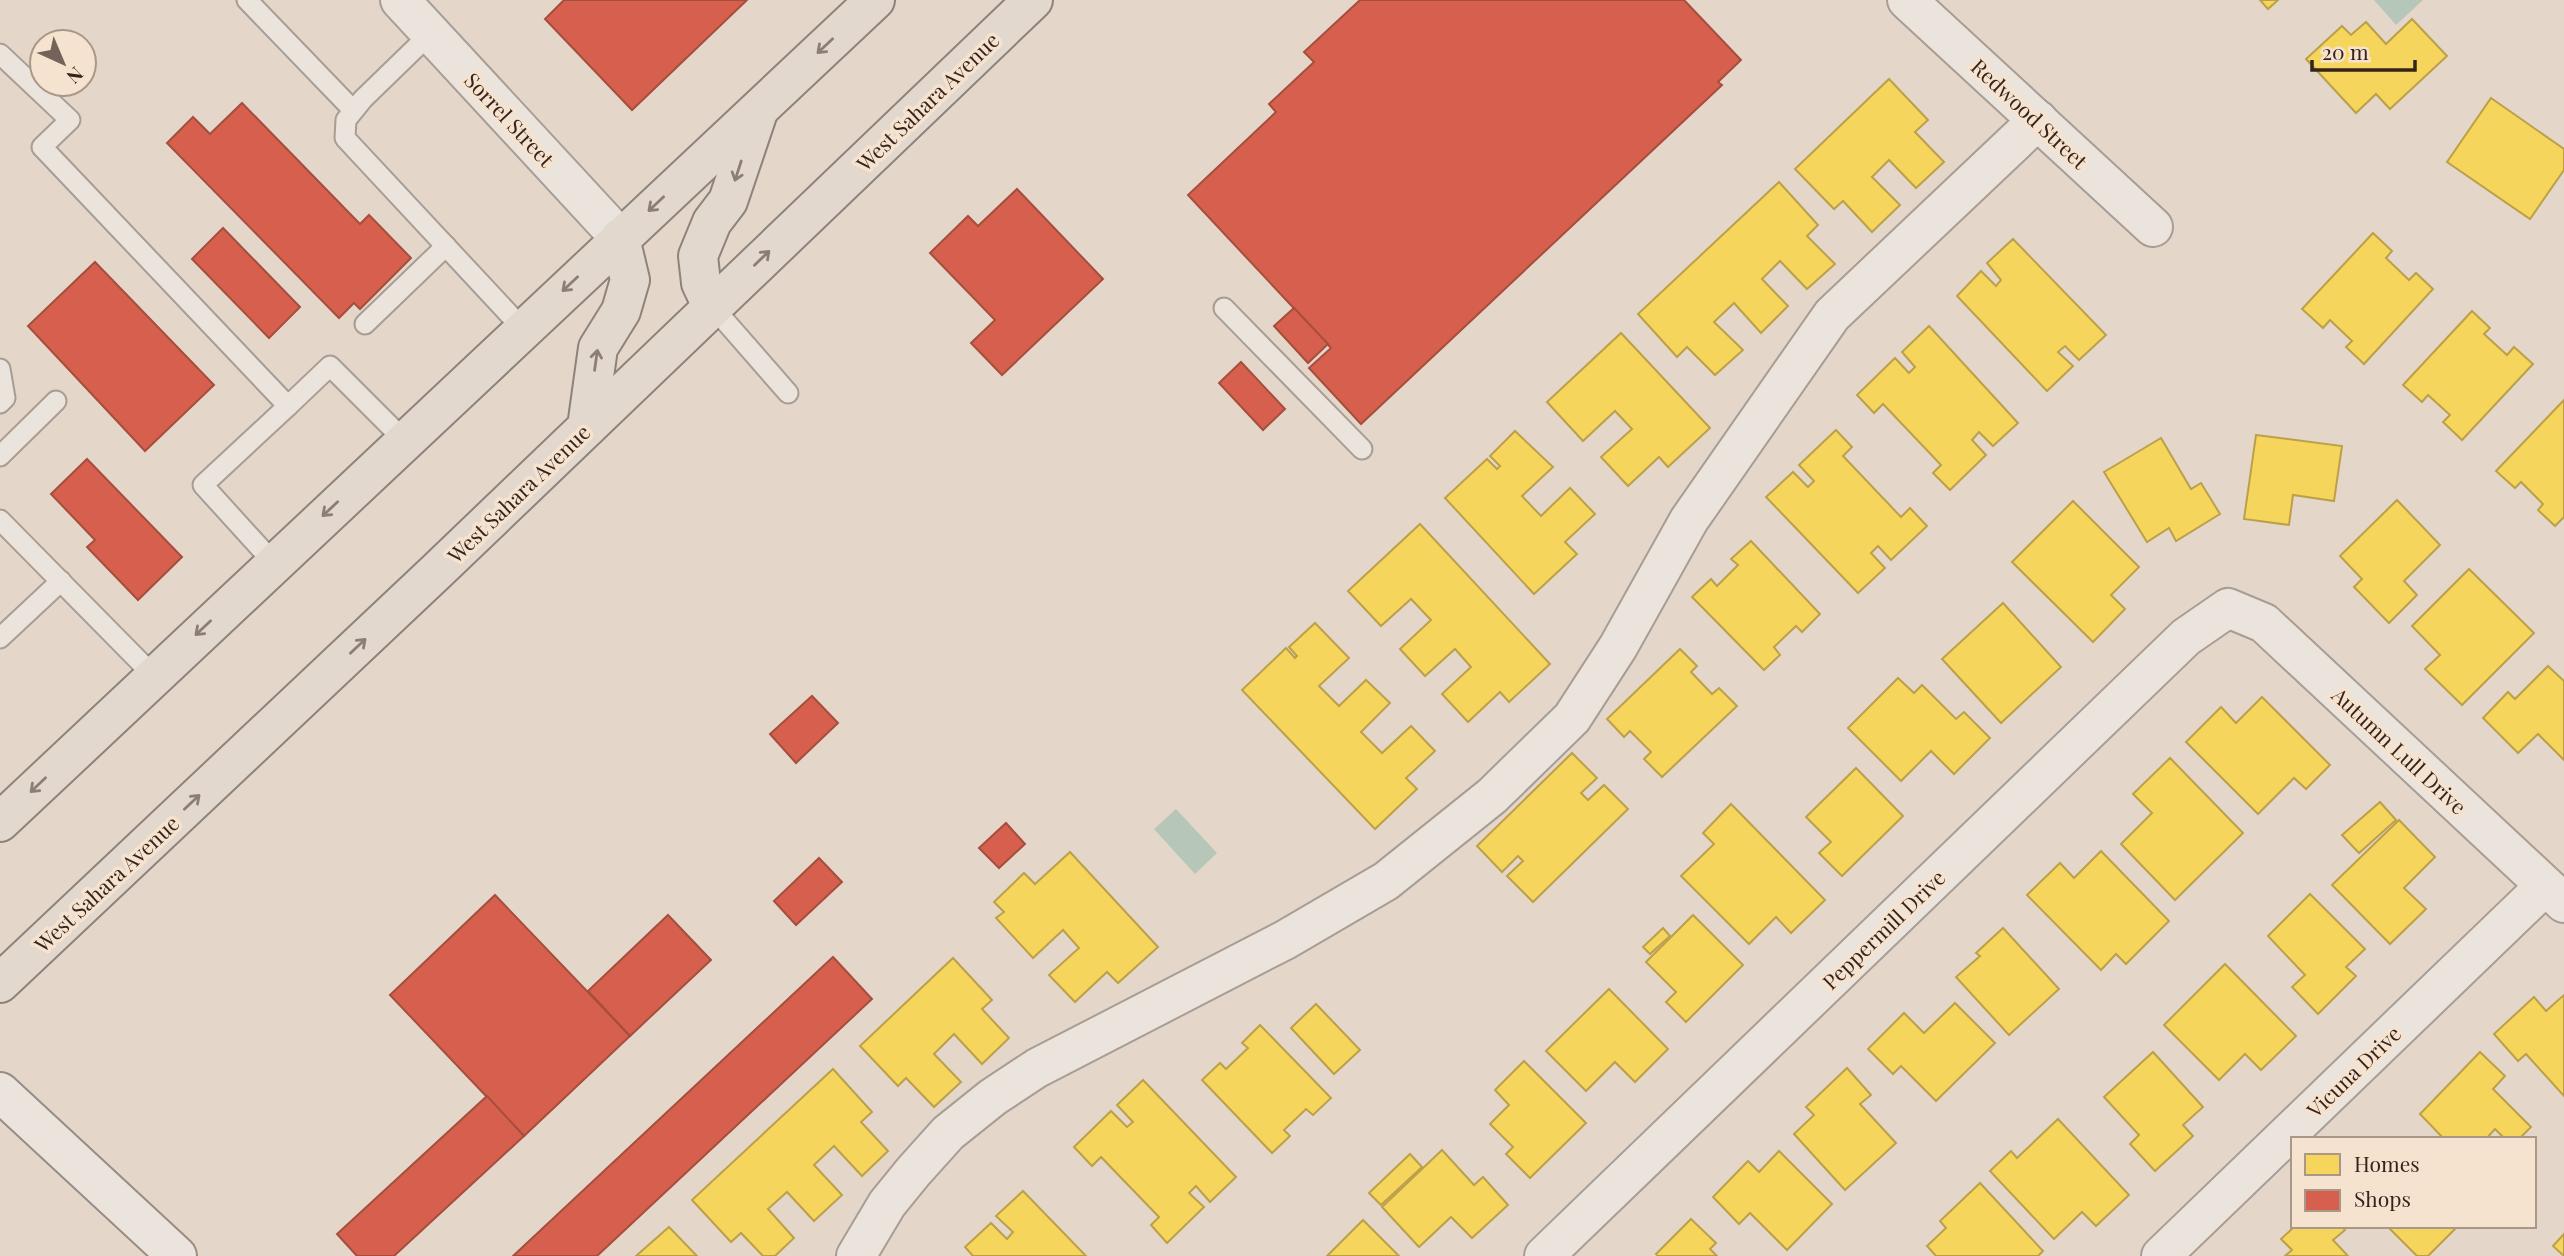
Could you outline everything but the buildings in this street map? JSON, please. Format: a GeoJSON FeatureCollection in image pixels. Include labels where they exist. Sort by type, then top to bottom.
{"type":"FeatureCollection","features":[{"type":"Feature","properties":{"kind":"main road"},"geometry":{"type":"LineString","coordinates":[[3,813],[875,0]]}},
{"type":"Feature","properties":{"kind":"main road","name":"West Sahara Avenue"},"geometry":{"type":"LineString","coordinates":[[0,983],[1033,0]]}},
{"type":"Feature","properties":{"kind":"main road"},"geometry":{"type":"LineString","coordinates":[[712,306],[701,284],[698,256],[712,222],[728,201],[760,107]]}},
{"type":"Feature","properties":{"kind":"main road"},"geometry":{"type":"LineString","coordinates":[[587,427],[598,348],[621,311],[630,279],[620,237]]}},
{"type":"Feature","properties":{"kind":"street","name":"Sorrel Street"},"geometry":{"type":"LineString","coordinates":[[400,0],[620,237]]}},
{"type":"Feature","properties":{"kind":"street","name":"Redwood Street"},"geometry":{"type":"LineString","coordinates":[[1907,0],[2153,227]]}},
{"type":"Feature","properties":{"kind":"street"},"geometry":{"type":"LineString","coordinates":[[856,1256],[887,1204],[913,1172],[948,1133],[992,1097],[1037,1068],[1285,940],[1386,881],[1502,787],[1572,718],[1618,647],[1689,520],[1832,315],[2038,120]]}},
{"type":"Feature","properties":{"kind":"street","name":"Autumn Lull Drive"},"geometry":{"type":"LineString","coordinates":[[2228,608],[2264,623],[2555,894]]}},
{"type":"Feature","properties":{"kind":"street","name":"Peppermill Drive"},"geometry":{"type":"LineString","coordinates":[[1544,1256],[2186,637],[2228,608]]}},
{"type":"Feature","properties":{"kind":"street","name":"Vicuna Drive"},"geometry":{"type":"LineString","coordinates":[[2161,1256],[2555,894]]}},
{"type":"Feature","properties":{"kind":"street"},"geometry":{"type":"LineString","coordinates":[[0,1092],[177,1256]]}},
{"type":"Feature","properties":{"kind":"lane"},"geometry":{"type":"LineString","coordinates":[[247,0],[353,110]]}},
{"type":"Feature","properties":{"kind":"lane"},"geometry":{"type":"LineString","coordinates":[[431,33],[353,110],[346,120],[345,138],[523,329]]}},
{"type":"Feature","properties":{"kind":"lane"},"geometry":{"type":"LineString","coordinates":[[0,54],[70,120],[42,147],[288,406]]}},
{"type":"Feature","properties":{"kind":"lane"},"geometry":{"type":"LineString","coordinates":[[365,324],[446,246]]}},
{"type":"Feature","properties":{"kind":"lane"},"geometry":{"type":"LineString","coordinates":[[712,306],[788,393]]}},
{"type":"Feature","properties":{"kind":"lane"},"geometry":{"type":"LineString","coordinates":[[1224,308],[1362,449]]}},
{"type":"Feature","properties":{"kind":"lane"},"geometry":{"type":"LineString","coordinates":[[273,562],[203,485],[330,366],[404,440]]}},
{"type":"Feature","properties":{"kind":"lane"},"geometry":{"type":"LineString","coordinates":[[0,369],[5,398],[0,403]]}},
{"type":"Feature","properties":{"kind":"lane"},"geometry":{"type":"LineString","coordinates":[[0,456],[56,401]]}},
{"type":"Feature","properties":{"kind":"lane"},"geometry":{"type":"LineString","coordinates":[[0,520],[153,675]]}},
{"type":"Feature","properties":{"kind":"lane"},"geometry":{"type":"LineString","coordinates":[[0,638],[61,581]]}},
{"type":"Feature","properties":{"kind":"shaded area"},"geometry":{"type":"Polygon","coordinates":[[[2374,0],[2423,0],[2396,25],[2374,0]]]}},
{"type":"Feature","properties":{"kind":"shaded area"},"geometry":{"type":"Polygon","coordinates":[[[1176,809],[1217,853],[1195,874],[1154,829],[1176,809]]]}}]}
